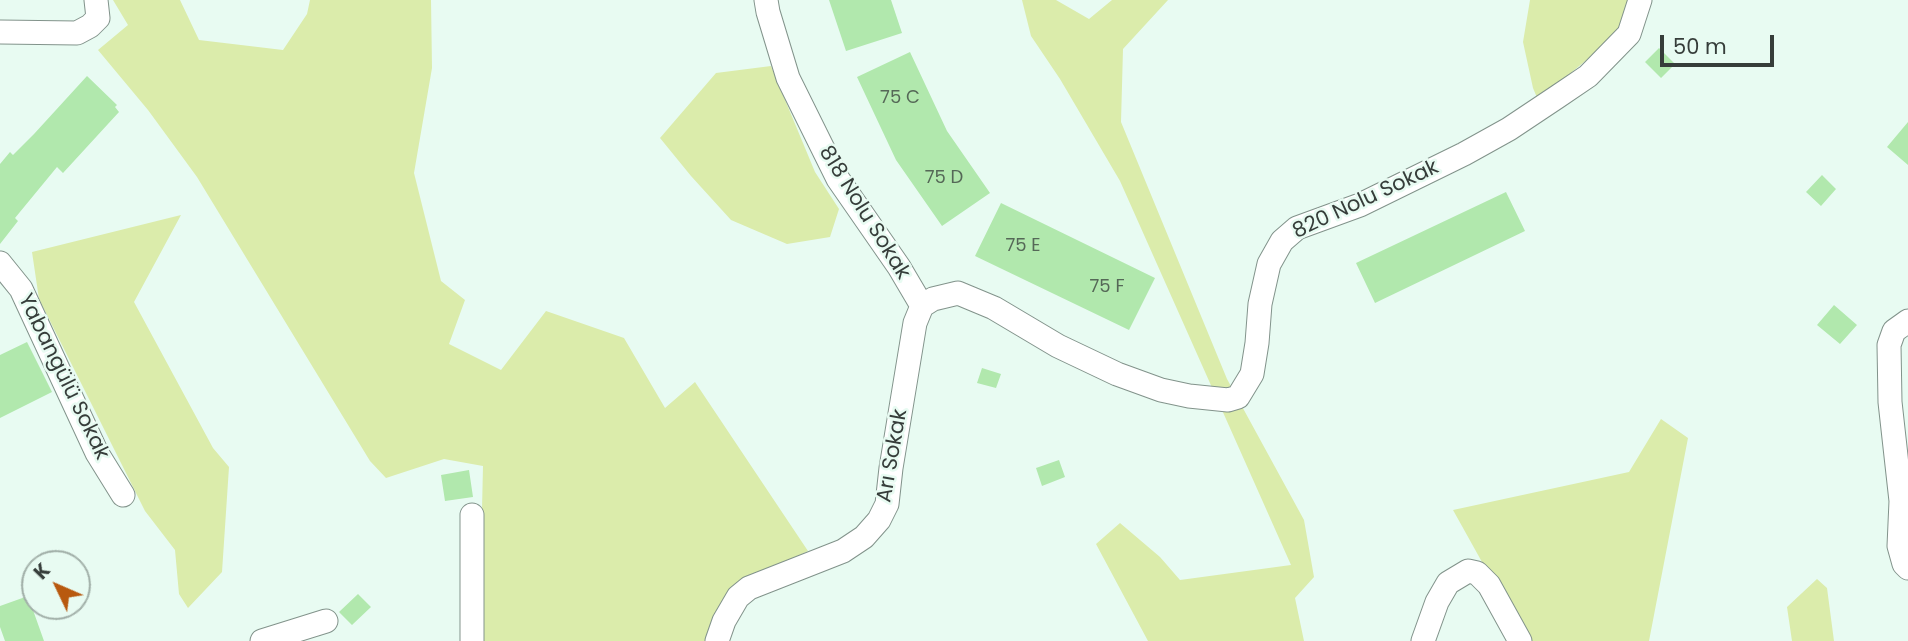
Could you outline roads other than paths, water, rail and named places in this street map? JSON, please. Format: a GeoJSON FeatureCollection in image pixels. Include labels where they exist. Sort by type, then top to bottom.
{"type":"FeatureCollection","features":[{"type":"Feature","properties":{"kind":"street"},"geometry":{"type":"LineString","coordinates":[[0,32],[76,33],[90,26],[98,18],[96,0]]}},
{"type":"Feature","properties":{"kind":"street","name":"818 Nolu Sokak"},"geometry":{"type":"LineString","coordinates":[[766,0],[788,78],[838,179],[899,267],[922,306]]}},
{"type":"Feature","properties":{"kind":"street","name":"820 Nolu Sokak"},"geometry":{"type":"LineString","coordinates":[[922,306],[933,299],[958,293],[994,308],[1058,346],[1117,374],[1161,390],[1189,396],[1228,400],[1238,397],[1252,374],[1260,304],[1269,264],[1282,241],[1297,228],[1360,205],[1464,154],[1538,110],[1588,76],[1629,34],[1640,0]]}},
{"type":"Feature","properties":{"kind":"street","name":"Yabangülü Sokak"},"geometry":{"type":"LineString","coordinates":[[0,263],[21,289],[97,453],[123,495]]}},
{"type":"Feature","properties":{"kind":"street","name":"Arı Sokak"},"geometry":{"type":"LineString","coordinates":[[717,641],[724,621],[738,597],[749,588],[844,551],[864,537],[879,520],[887,504],[915,323],[922,306]]}},
{"type":"Feature","properties":{"kind":"street"},"geometry":{"type":"LineString","coordinates":[[1908,321],[1894,331],[1889,345],[1890,402],[1902,501],[1899,546],[1904,564],[1908,568]]}},
{"type":"Feature","properties":{"kind":"street"},"geometry":{"type":"LineString","coordinates":[[472,514],[472,641]]}},
{"type":"Feature","properties":{"kind":"street"},"geometry":{"type":"LineString","coordinates":[[1423,641],[1437,603],[1448,583],[1468,571],[1477,573],[1489,585],[1520,641]]}},
{"type":"Feature","properties":{"kind":"street"},"geometry":{"type":"LineString","coordinates":[[262,641],[326,621]]}}]}
